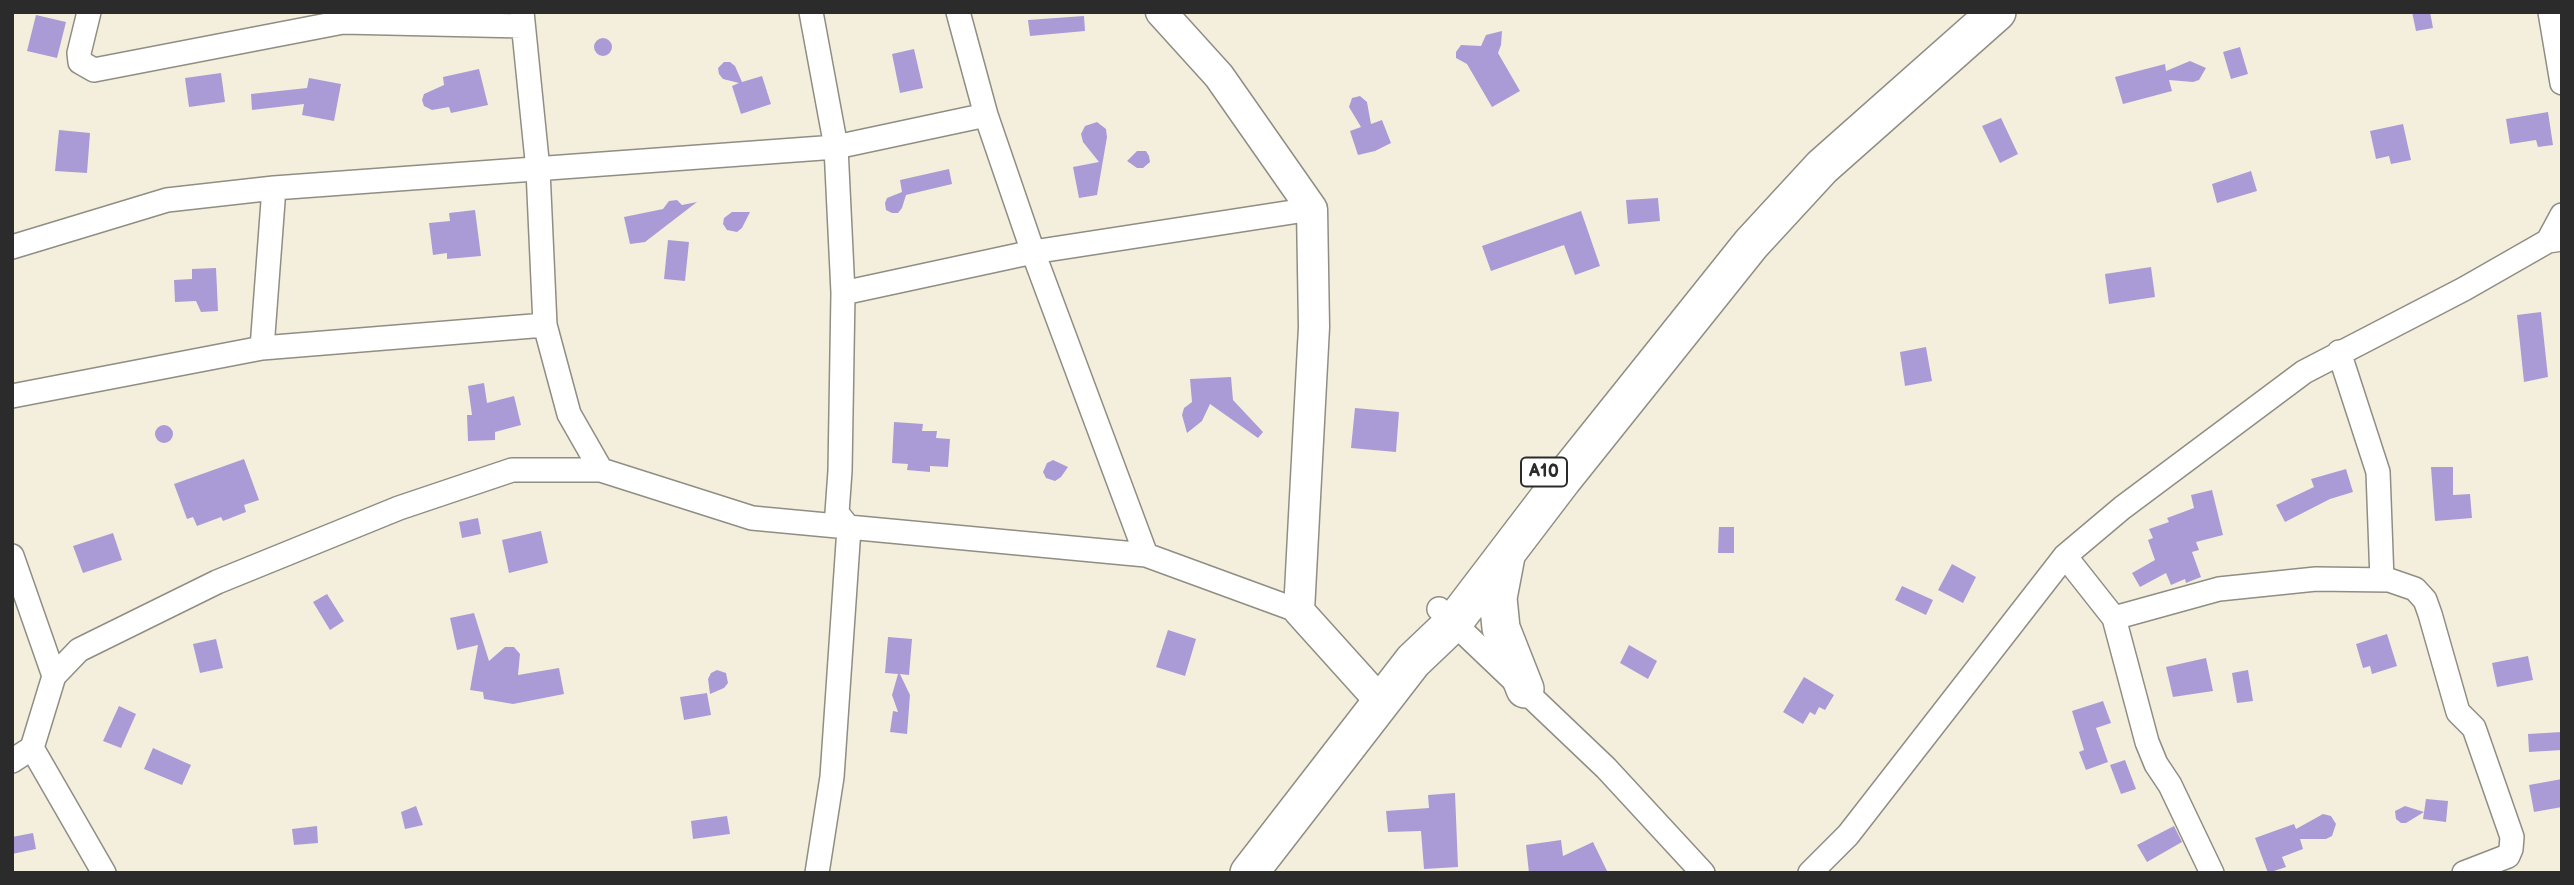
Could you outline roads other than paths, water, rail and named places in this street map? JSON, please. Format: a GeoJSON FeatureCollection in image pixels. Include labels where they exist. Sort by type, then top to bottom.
{"type":"FeatureCollection","features":[{"type":"Feature","properties":{"kind":"main road","name":"A10"},"geometry":{"type":"LineString","coordinates":[[1249,873],[1413,661],[1423,636],[1447,616],[1506,555],[1700,304],[1751,244],[1822,167],[1997,12]]}},
{"type":"Feature","properties":{"kind":"main road","name":"A10"},"geometry":{"type":"LineString","coordinates":[[1447,616],[1489,542],[1616,384],[1666,331],[1700,304]]}},
{"type":"Feature","properties":{"kind":"main road"},"geometry":{"type":"LineString","coordinates":[[1506,555],[1498,597],[1501,628],[1525,689]]}},
{"type":"Feature","properties":{"kind":"street"},"geometry":{"type":"LineString","coordinates":[[89,12],[79,53],[80,62],[94,70],[343,22],[523,19],[538,170],[545,325],[569,414],[601,470]]}},
{"type":"Feature","properties":{"kind":"street"},"geometry":{"type":"LineString","coordinates":[[811,12],[836,147],[843,293],[837,513],[849,528],[832,777],[817,873]]}},
{"type":"Feature","properties":{"kind":"street"},"geometry":{"type":"LineString","coordinates":[[958,12],[986,115],[1033,252],[1146,555]]}},
{"type":"Feature","properties":{"kind":"street"},"geometry":{"type":"LineString","coordinates":[[1161,12],[1219,76],[1312,209],[1314,327],[1298,611]]}},
{"type":"Feature","properties":{"kind":"street"},"geometry":{"type":"LineString","coordinates":[[2550,12],[2562,83]]}},
{"type":"Feature","properties":{"kind":"street"},"geometry":{"type":"LineString","coordinates":[[12,247],[167,200],[274,188],[836,147],[986,115]]}},
{"type":"Feature","properties":{"kind":"street"},"geometry":{"type":"LineString","coordinates":[[262,348],[274,188]]}},
{"type":"Feature","properties":{"kind":"street"},"geometry":{"type":"LineString","coordinates":[[843,293],[1033,252],[1312,209]]}},
{"type":"Feature","properties":{"kind":"street"},"geometry":{"type":"LineString","coordinates":[[1810,873],[1848,835],[2065,555],[2122,508],[2304,372],[2555,240],[2562,215]]}},
{"type":"Feature","properties":{"kind":"street"},"geometry":{"type":"LineString","coordinates":[[12,396],[262,348],[545,325]]}},
{"type":"Feature","properties":{"kind":"street"},"geometry":{"type":"LineString","coordinates":[[2339,352],[2378,472],[2382,580]]}},
{"type":"Feature","properties":{"kind":"street"},"geometry":{"type":"LineString","coordinates":[[12,761],[32,748],[54,676],[79,650],[217,582],[398,508],[512,470],[601,470],[752,518],[1146,555],[1298,611],[1381,702]]}},
{"type":"Feature","properties":{"kind":"street"},"geometry":{"type":"LineString","coordinates":[[2065,555],[2114,618],[2147,742],[2212,873]]}},
{"type":"Feature","properties":{"kind":"street"},"geometry":{"type":"LineString","coordinates":[[12,556],[54,676]]}},
{"type":"Feature","properties":{"kind":"street"},"geometry":{"type":"LineString","coordinates":[[2114,618],[2219,589],[2316,579],[2382,580],[2415,589],[2425,600],[2458,712],[2474,728],[2512,837],[2508,856],[2464,873]]}},
{"type":"Feature","properties":{"kind":"street"},"geometry":{"type":"LineString","coordinates":[[1447,616],[1606,768],[1698,871]]}},
{"type":"Feature","properties":{"kind":"street"},"geometry":{"type":"LineString","coordinates":[[32,748],[104,873]]}}]}
